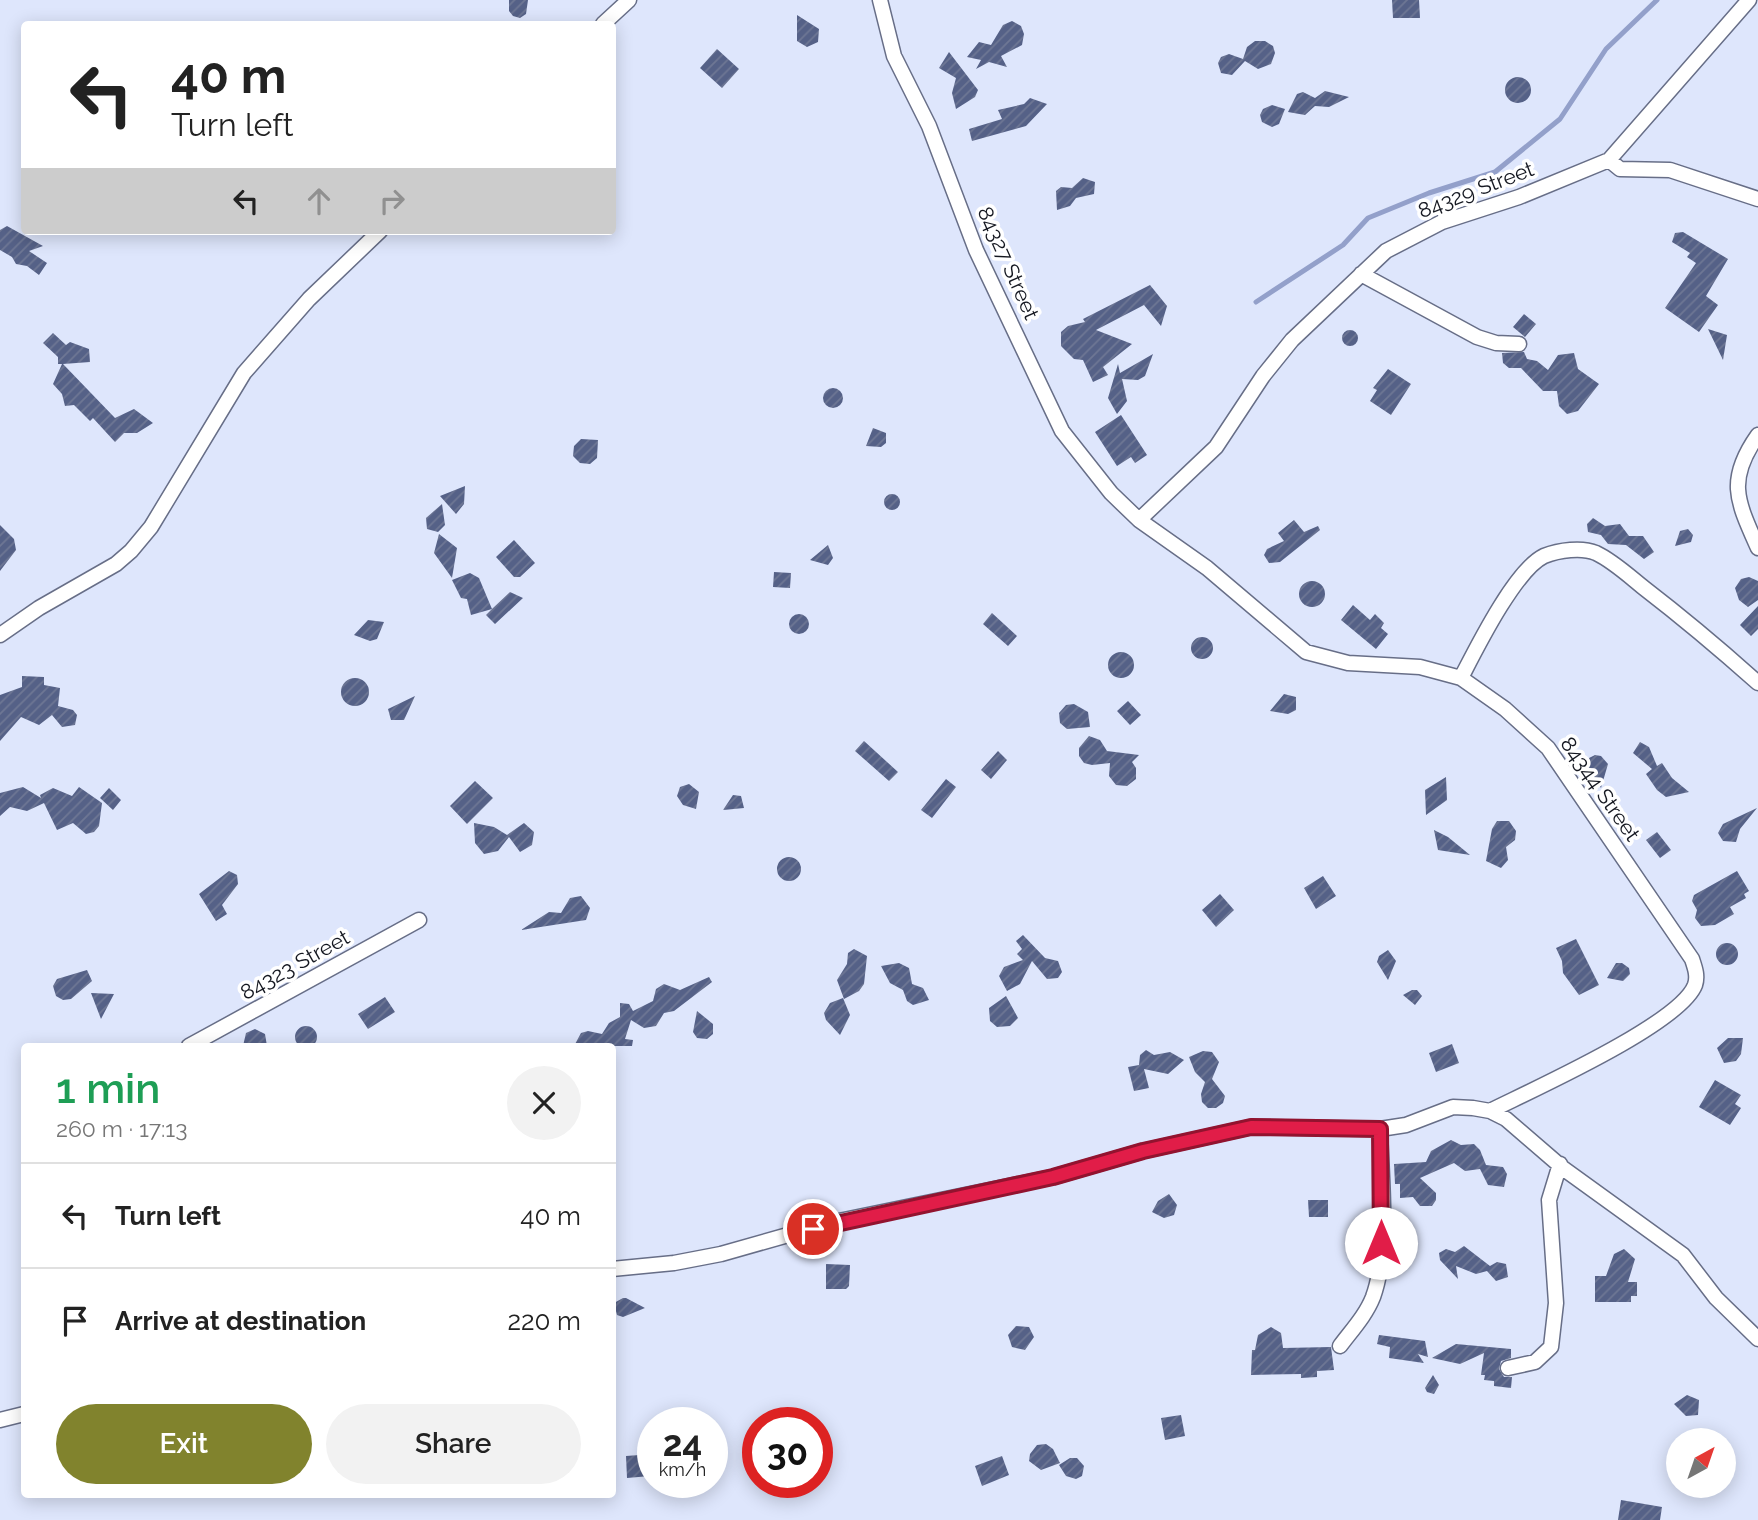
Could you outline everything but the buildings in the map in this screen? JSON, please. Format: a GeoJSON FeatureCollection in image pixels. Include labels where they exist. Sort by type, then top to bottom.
{"type":"FeatureCollection","features":[{"type":"Feature","properties":{"kind":"street"},"geometry":{"type":"LineString","coordinates":[[606,21],[629,0]]}},
{"type":"Feature","properties":{"kind":"street","name":"84327 Street"},"geometry":{"type":"LineString","coordinates":[[880,0],[894,56],[929,127],[976,250],[1056,419],[1111,493],[1139,520]]}},
{"type":"Feature","properties":{"kind":"street","name":"84329 Street"},"geometry":{"type":"LineString","coordinates":[[1139,520],[1216,447],[1263,376],[1292,340],[1386,251],[1442,222],[1519,197],[1609,160],[1749,0]]}},
{"type":"Feature","properties":{"kind":"street"},"geometry":{"type":"LineString","coordinates":[[1609,160],[1620,169],[1670,170],[1758,199]]}},
{"type":"Feature","properties":{"kind":"street"},"geometry":{"type":"LineString","coordinates":[[0,635],[39,608],[116,564],[131,551],[151,527],[244,373],[309,299],[376,235]]}},
{"type":"Feature","properties":{"kind":"street"},"geometry":{"type":"LineString","coordinates":[[1361,274],[1476,337],[1496,343],[1519,344]]}},
{"type":"Feature","properties":{"kind":"street"},"geometry":{"type":"LineString","coordinates":[[1758,435],[1740,465],[1736,483],[1742,511],[1758,548]]}},
{"type":"Feature","properties":{"kind":"street","name":"84344 Street"},"geometry":{"type":"LineString","coordinates":[[1139,520],[1207,568],[1306,652],[1348,663],[1420,667],[1461,678],[1505,709],[1548,747],[1692,959],[1697,974],[1694,987],[1661,1021],[1490,1111]]}},
{"type":"Feature","properties":{"kind":"street"},"geometry":{"type":"LineString","coordinates":[[1461,678],[1500,607],[1527,572],[1542,557],[1578,550],[1596,553],[1629,576],[1686,620],[1758,683]]}},
{"type":"Feature","properties":{"kind":"street","name":"84323 Street"},"geometry":{"type":"LineString","coordinates":[[194,1043],[419,920]]}},
{"type":"Feature","properties":{"kind":"street"},"geometry":{"type":"LineString","coordinates":[[616,1269],[674,1264],[721,1254],[834,1222],[1053,1177],[1143,1151],[1251,1127],[1380,1129],[1406,1125],[1453,1107],[1490,1111],[1521,1130],[1560,1164],[1683,1255],[1717,1298],[1758,1339]]}},
{"type":"Feature","properties":{"kind":"street"},"geometry":{"type":"LineString","coordinates":[[1340,1346],[1366,1312],[1374,1294],[1381,1243],[1380,1129]]}},
{"type":"Feature","properties":{"kind":"street"},"geometry":{"type":"LineString","coordinates":[[1508,1368],[1535,1362],[1551,1347],[1556,1303],[1549,1200],[1560,1164]]}},
{"type":"Feature","properties":{"kind":"street"},"geometry":{"type":"LineString","coordinates":[[0,1420],[21,1415]]}},
{"type":"Feature","properties":{"kind":"waterway"},"geometry":{"type":"LineString","coordinates":[[1256,302],[1343,245],[1368,218],[1429,193],[1495,172],[1560,119],[1606,49],[1657,0]]}},
{"type":"Feature","properties":{"kind":"route"},"geometry":{"type":"LineString","coordinates":[[813,1229],[834,1222],[1053,1177],[1143,1151],[1251,1127],[1291,1126],[1341,1130],[1380,1129],[1381,1243]]}}]}
